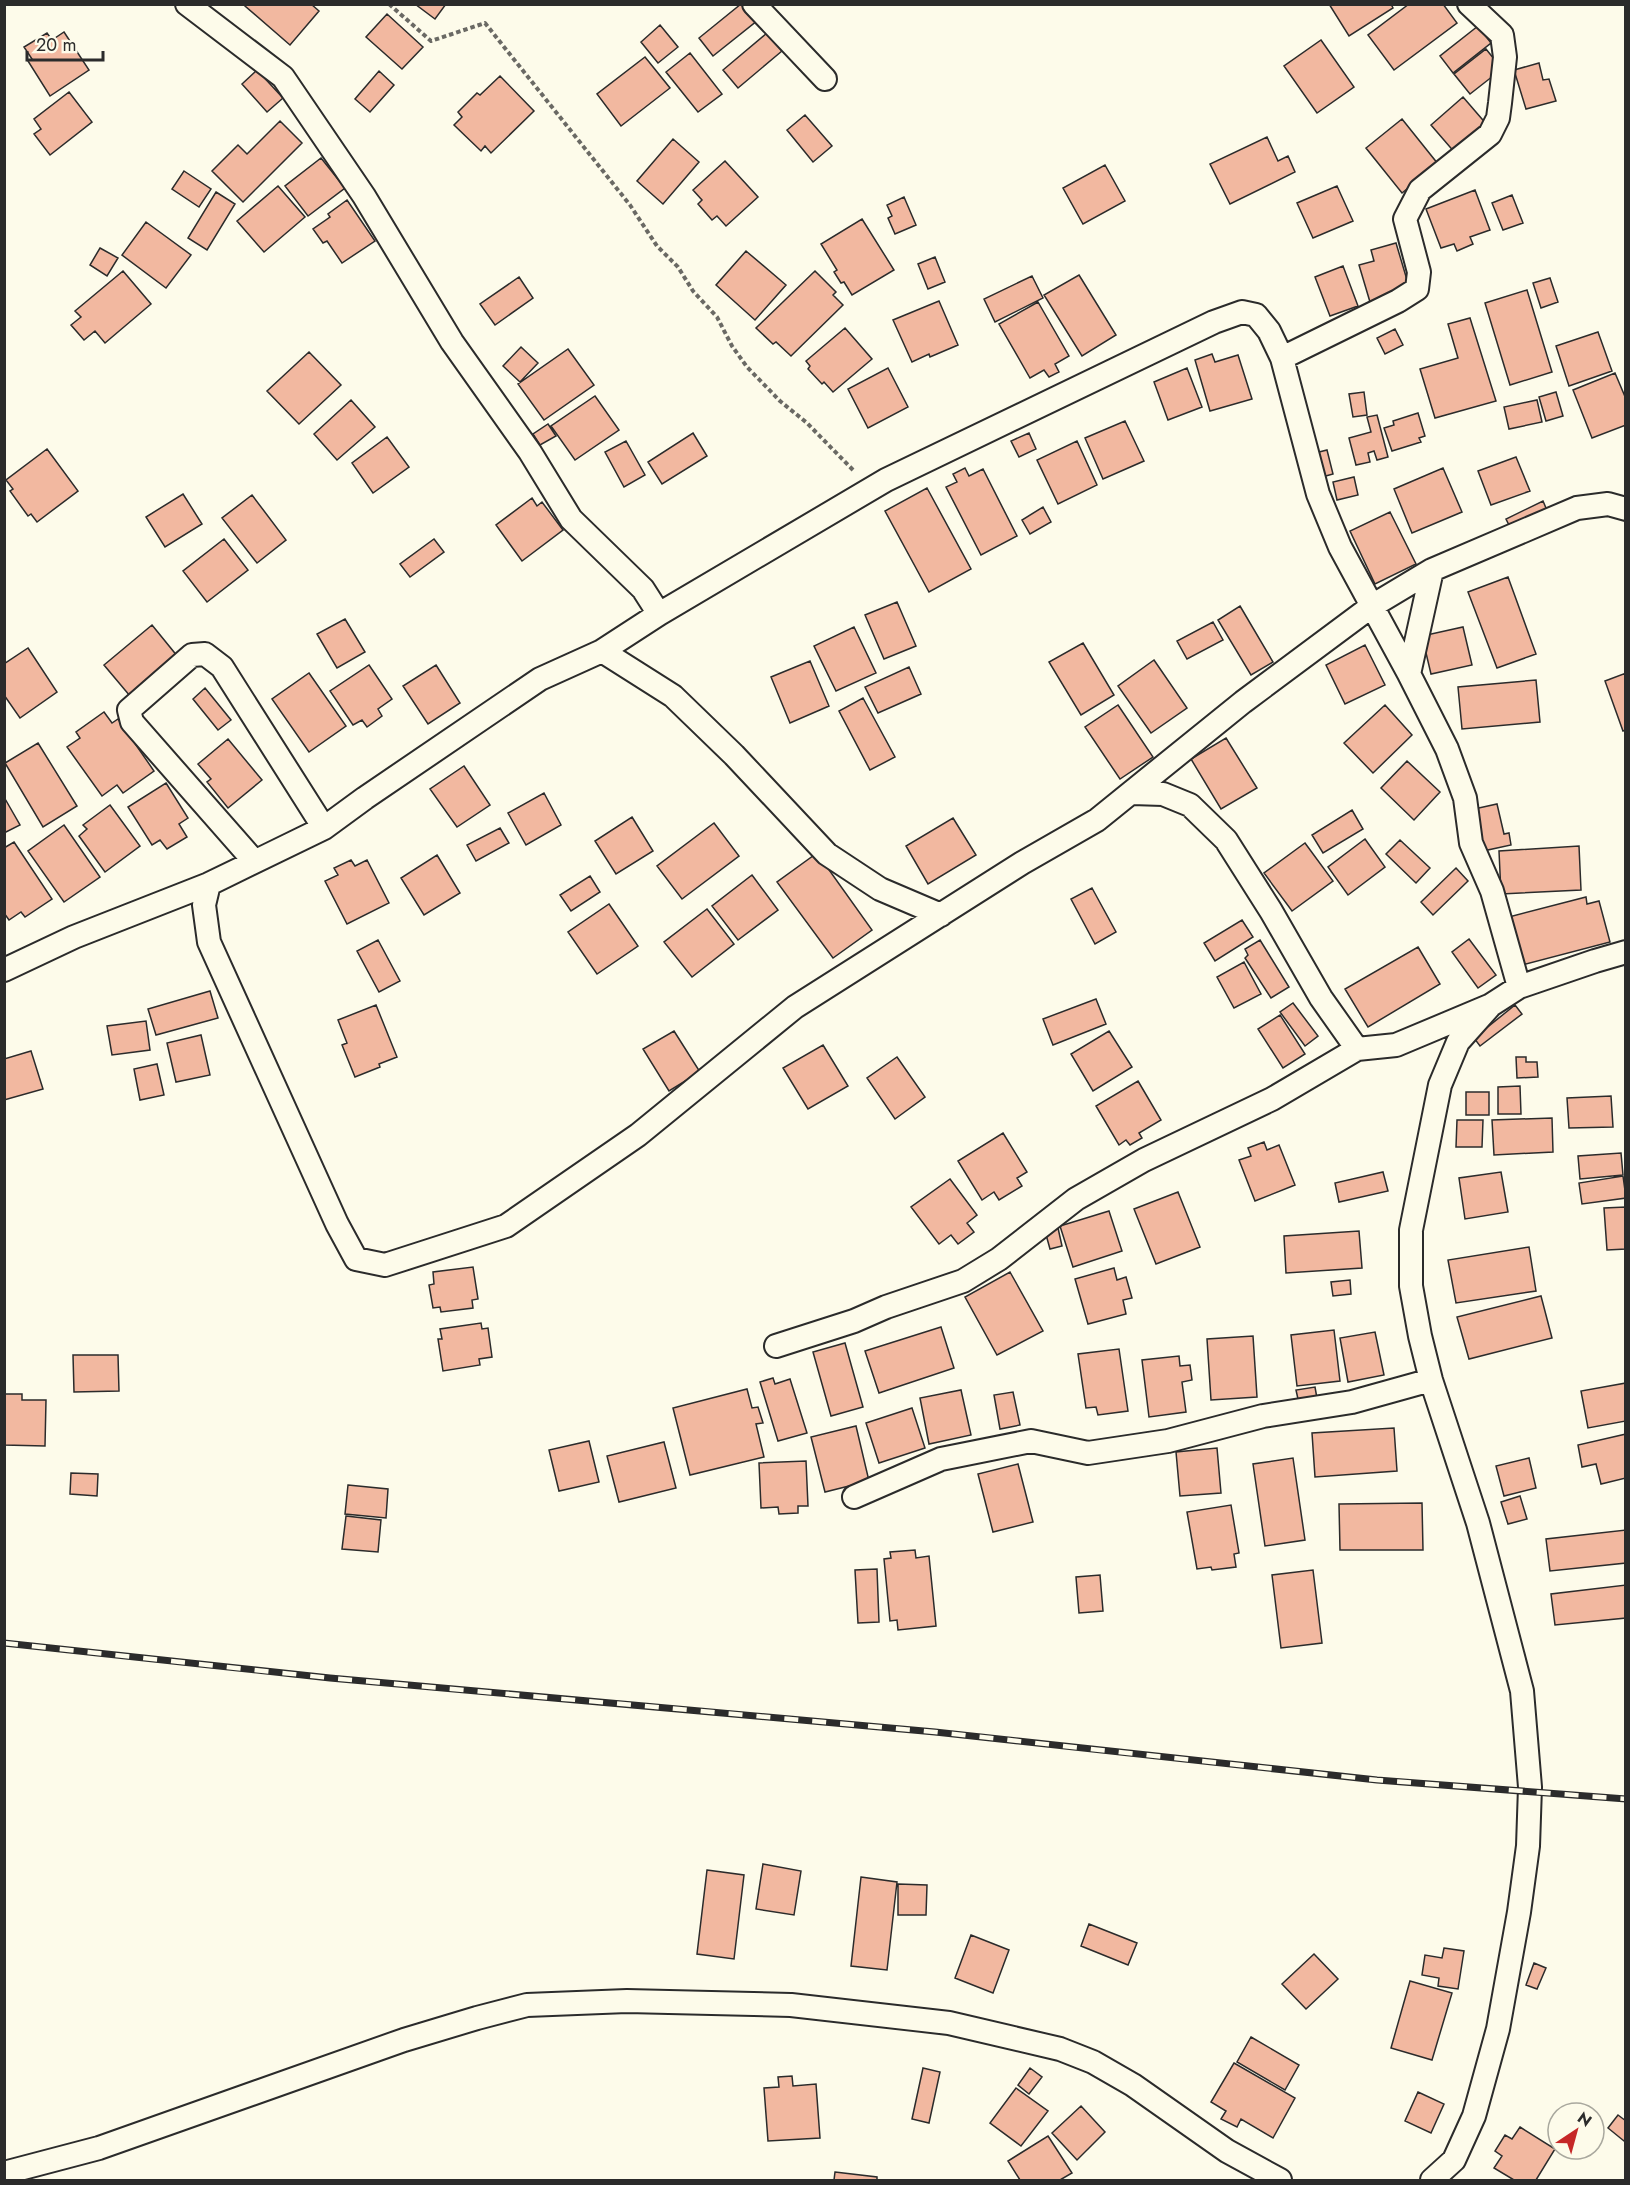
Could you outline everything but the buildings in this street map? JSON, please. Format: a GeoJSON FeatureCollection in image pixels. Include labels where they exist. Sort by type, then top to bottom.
{"type":"FeatureCollection","features":[{"type":"Feature","properties":{"kind":"street"},"geometry":{"type":"LineString","coordinates":[[187,4],[283,77],[364,196],[452,342],[530,452],[571,519],[643,589],[658,614]]}},
{"type":"Feature","properties":{"kind":"street"},"geometry":{"type":"LineString","coordinates":[[754,4],[825,79]]}},
{"type":"Feature","properties":{"kind":"street"},"geometry":{"type":"LineString","coordinates":[[1282,358],[1398,301],[1417,289],[1419,272],[1405,219],[1420,190],[1490,134],[1498,118],[1504,57],[1502,35],[1469,4]]}},
{"type":"Feature","properties":{"kind":"street"},"geometry":{"type":"LineString","coordinates":[[4,970],[74,938],[208,884],[324,828],[540,679],[602,651],[658,614],[871,489],[927,459],[1058,399],[1214,322],[1242,312],[1256,315],[1269,331],[1282,358],[1318,494],[1340,548],[1447,749],[1465,798],[1471,843],[1492,891],[1519,987]]}},
{"type":"Feature","properties":{"kind":"street"},"geometry":{"type":"LineString","coordinates":[[208,884],[204,905],[209,942],[338,1224],[356,1259],[385,1265],[506,1226],[638,1135],[795,1007],[1022,863],[1097,820],[1243,702],[1372,606],[1432,570],[1577,508],[1608,504],[1626,509]]}},
{"type":"Feature","properties":{"kind":"street"},"geometry":{"type":"LineString","coordinates":[[1409,674],[1432,570]]}},
{"type":"Feature","properties":{"kind":"street"},"geometry":{"type":"LineString","coordinates":[[602,651],[673,696],[734,755],[827,855],[880,889],[941,915]]}},
{"type":"Feature","properties":{"kind":"street"},"geometry":{"type":"LineString","coordinates":[[254,861],[132,722],[129,710],[192,656],[205,654],[222,667],[324,828]]}},
{"type":"Feature","properties":{"kind":"street"},"geometry":{"type":"LineString","coordinates":[[1132,793],[1163,794],[1190,805],[1226,840],[1271,911],[1321,998],[1357,1049]]}},
{"type":"Feature","properties":{"kind":"street"},"geometry":{"type":"LineString","coordinates":[[776,1346],[854,1321],[886,1307],[963,1281],[999,1258],[1076,1199],[1144,1160],[1272,1099],[1357,1049],[1396,1045],[1491,1005],[1519,987],[1626,952]]}},
{"type":"Feature","properties":{"kind":"street"},"geometry":{"type":"LineString","coordinates":[[1432,2181],[1455,2160],[1474,2116],[1498,2029],[1528,1846],[1530,1786],[1522,1691],[1478,1523],[1431,1380],[1411,1286],[1411,1230],[1440,1085],[1458,1042],[1491,1005]]}},
{"type":"Feature","properties":{"kind":"street"},"geometry":{"type":"LineString","coordinates":[[854,1497],[941,1459],[1030,1441],[1088,1453],[1168,1441],[1263,1416],[1352,1402],[1431,1380]]}},
{"type":"Feature","properties":{"kind":"street"},"geometry":{"type":"LineString","coordinates":[[4,2173],[99,2148],[404,2040],[477,2018],[528,2005],[627,2001],[791,2005],[949,2023],[1060,2049],[1092,2062],[1133,2085],[1227,2151],[1280,2181]]}},
{"type":"Feature","properties":{"kind":"path"},"geometry":{"type":"LineString","coordinates":[[389,4],[431,41],[485,23],[630,205],[657,246],[678,267],[693,291],[717,317],[732,346],[747,367],[780,401],[807,423],[871,489]]}},
{"type":"Feature","properties":{"kind":"railway"},"geometry":{"type":"LineString","coordinates":[[4,1643],[330,1678],[935,1732],[1377,1780],[1626,1799]]}}]}
